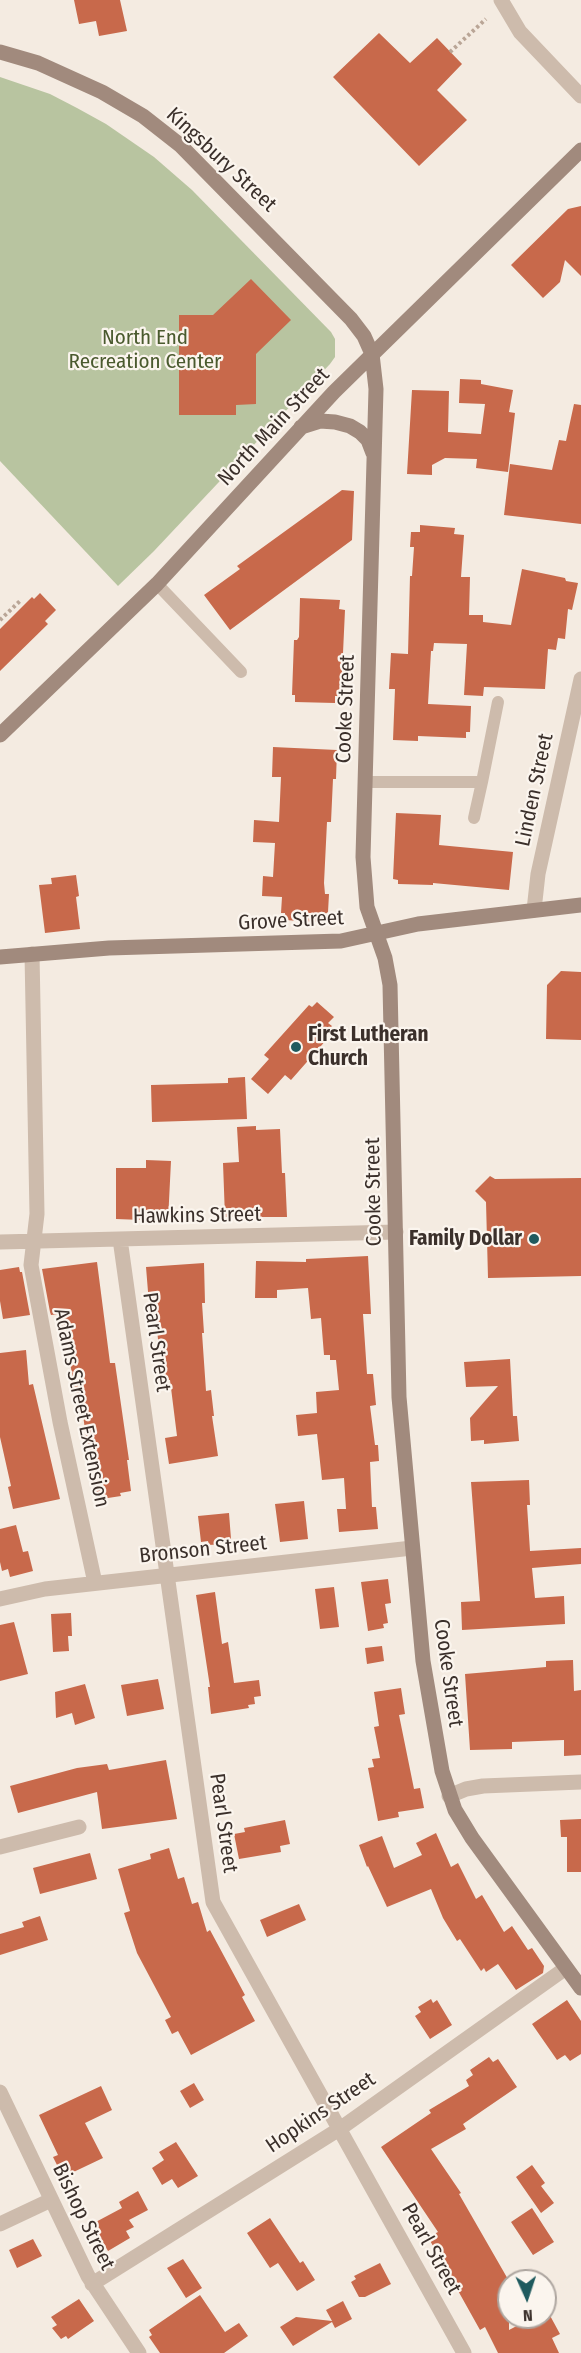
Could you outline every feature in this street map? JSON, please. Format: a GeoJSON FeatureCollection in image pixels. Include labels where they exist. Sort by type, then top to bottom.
{"type":"FeatureCollection","features":[{"type":"Feature","properties":{"kind":"main road","name":"Kingsbury Street"},"geometry":{"type":"LineString","coordinates":[[0,52],[61,72],[102,92],[143,116],[180,145],[351,319],[364,336],[372,354]]}},
{"type":"Feature","properties":{"kind":"main road","name":"North Main Street"},"geometry":{"type":"LineString","coordinates":[[0,735],[158,584],[297,430],[581,150]]}},
{"type":"Feature","properties":{"kind":"main road","name":"Cooke Street"},"geometry":{"type":"LineString","coordinates":[[372,354],[376,389],[363,857],[366,900],[386,958],[390,985],[399,1397],[425,1671],[442,1771],[455,1810],[472,1838],[581,1988]]}},
{"type":"Feature","properties":{"kind":"main road"},"geometry":{"type":"LineString","coordinates":[[297,430],[307,424],[320,421],[350,426],[368,440],[373,451],[374,462]]}},
{"type":"Feature","properties":{"kind":"main road","name":"Grove Street"},"geometry":{"type":"LineString","coordinates":[[0,957],[109,948],[350,940],[418,924],[581,905]]}},
{"type":"Feature","properties":{"kind":"street"},"geometry":{"type":"LineString","coordinates":[[501,0],[520,32],[581,96]]}},
{"type":"Feature","properties":{"kind":"street","name":"Linden Street"},"geometry":{"type":"LineString","coordinates":[[534,910],[538,874],[581,679]]}},
{"type":"Feature","properties":{"kind":"street","name":"Adams Street Extension"},"geometry":{"type":"LineString","coordinates":[[32,954],[37,1214],[32,1272],[60,1422],[95,1583]]}},
{"type":"Feature","properties":{"kind":"street","name":"Hawkins Street"},"geometry":{"type":"LineString","coordinates":[[0,1242],[396,1232]]}},
{"type":"Feature","properties":{"kind":"street","name":"Pearl Street"},"geometry":{"type":"LineString","coordinates":[[120,1239],[213,1902],[341,2128],[464,2353]]}},
{"type":"Feature","properties":{"kind":"street","name":"Bronson Street"},"geometry":{"type":"LineString","coordinates":[[0,1599],[29,1592],[95,1583],[412,1548]]}},
{"type":"Feature","properties":{"kind":"street"},"geometry":{"type":"LineString","coordinates":[[449,1796],[466,1789],[483,1786],[581,1782]]}},
{"type":"Feature","properties":{"kind":"street"},"geometry":{"type":"LineString","coordinates":[[0,1847],[79,1827]]}},
{"type":"Feature","properties":{"kind":"street","name":"Hopkins Street"},"geometry":{"type":"LineString","coordinates":[[92,2284],[341,2128],[566,1968]]}},
{"type":"Feature","properties":{"kind":"street","name":"Bishop Street"},"geometry":{"type":"LineString","coordinates":[[0,2092],[92,2284],[140,2353]]}},
{"type":"Feature","properties":{"kind":"street"},"geometry":{"type":"LineString","coordinates":[[0,2224],[51,2200]]}},
{"type":"Feature","properties":{"kind":"lane"},"geometry":{"type":"LineString","coordinates":[[158,584],[241,672]]}},
{"type":"Feature","properties":{"kind":"lane"},"geometry":{"type":"LineString","coordinates":[[474,818],[498,702]]}},
{"type":"Feature","properties":{"kind":"lane"},"geometry":{"type":"LineString","coordinates":[[364,782],[482,782]]}},
{"type":"Feature","properties":{"kind":"path"},"geometry":{"type":"LineString","coordinates":[[450,51],[486,19]]}},
{"type":"Feature","properties":{"kind":"path"},"geometry":{"type":"LineString","coordinates":[[0,620],[21,600]]}},
{"type":"Feature","properties":{"kind":"green space","name":"North End Recreation Center"},"geometry":{"type":"Polygon","coordinates":[[[0,77],[50,94],[77,108],[106,124],[154,157],[192,190],[331,332],[335,339],[335,357],[330,364],[154,551],[118,586],[0,461],[0,77]]]}},
{"type":"Feature","properties":{"kind":"building"},"geometry":{"type":"Polygon","coordinates":[[[74,0],[120,0],[127,31],[99,36],[96,21],[79,24],[74,0]]]}},
{"type":"Feature","properties":{"kind":"building"},"geometry":{"type":"Polygon","coordinates":[[[379,33],[410,63],[437,38],[462,64],[437,90],[467,120],[419,166],[333,77],[379,33]]]}},
{"type":"Feature","properties":{"kind":"building"},"geometry":{"type":"Polygon","coordinates":[[[581,206],[581,276],[565,260],[560,282],[543,298],[511,265],[568,209],[581,206]]]}},
{"type":"Feature","properties":{"kind":"building"},"geometry":{"type":"Polygon","coordinates":[[[251,279],[291,320],[256,354],[256,404],[236,405],[236,415],[179,415],[179,315],[213,315],[251,279]]]}},
{"type":"Feature","properties":{"kind":"building"},"geometry":{"type":"Polygon","coordinates":[[[460,379],[481,380],[481,384],[513,390],[509,412],[515,413],[508,472],[476,468],[477,459],[445,458],[432,465],[432,475],[407,474],[412,390],[449,391],[448,432],[481,434],[485,404],[459,403],[460,379]]]}},
{"type":"Feature","properties":{"kind":"building"},"geometry":{"type":"Polygon","coordinates":[[[574,404],[581,405],[581,524],[504,515],[510,464],[552,470],[559,440],[566,441],[574,404]]]}},
{"type":"Feature","properties":{"kind":"building"},"geometry":{"type":"Polygon","coordinates":[[[342,490],[354,491],[352,540],[230,630],[204,595],[240,569],[237,566],[342,490]]]}},
{"type":"Feature","properties":{"kind":"building"},"geometry":{"type":"Polygon","coordinates":[[[420,525],[455,528],[454,534],[464,535],[461,577],[470,577],[469,615],[483,615],[483,622],[511,625],[522,569],[578,583],[572,610],[568,609],[565,639],[558,638],[556,650],[548,649],[545,689],[484,687],[483,696],[464,695],[467,644],[434,643],[433,651],[431,651],[428,704],[471,706],[470,732],[466,732],[466,738],[418,736],[418,741],[393,740],[395,689],[389,689],[391,653],[408,654],[410,576],[412,576],[414,547],[410,547],[411,532],[420,532],[420,525]]]}},
{"type":"Feature","properties":{"kind":"building"},"geometry":{"type":"Polygon","coordinates":[[[40,593],[56,610],[45,621],[48,624],[0,671],[0,629],[32,597],[34,599],[40,593]]]}},
{"type":"Feature","properties":{"kind":"building"},"geometry":{"type":"Polygon","coordinates":[[[300,598],[340,600],[339,609],[345,610],[341,696],[335,696],[335,703],[295,702],[295,695],[292,695],[294,640],[299,637],[300,598]]]}},
{"type":"Feature","properties":{"kind":"building"},"geometry":{"type":"Polygon","coordinates":[[[273,747],[337,750],[331,822],[327,822],[324,883],[325,894],[329,894],[328,912],[315,922],[285,920],[285,913],[281,913],[282,897],[262,896],[263,876],[273,877],[275,843],[253,842],[254,820],[279,822],[281,777],[272,777],[273,747]]]}},
{"type":"Feature","properties":{"kind":"building"},"geometry":{"type":"Polygon","coordinates":[[[396,813],[441,815],[439,845],[513,852],[509,890],[433,883],[433,885],[398,884],[398,880],[393,879],[396,813]]]}},
{"type":"Feature","properties":{"kind":"building"},"geometry":{"type":"Polygon","coordinates":[[[76,875],[80,929],[45,933],[39,885],[52,884],[51,878],[76,875]]]}},
{"type":"Feature","properties":{"kind":"building"},"geometry":{"type":"Polygon","coordinates":[[[561,971],[581,972],[581,1040],[546,1039],[547,985],[561,971]]]}},
{"type":"Feature","properties":{"kind":"building","name":"First Lutheran Church"},"geometry":{"type":"Polygon","coordinates":[[[317,1002],[334,1017],[328,1023],[332,1026],[324,1034],[328,1038],[291,1080],[285,1075],[268,1094],[251,1079],[269,1059],[264,1055],[309,1005],[312,1007],[317,1002]]]}},
{"type":"Feature","properties":{"kind":"building"},"geometry":{"type":"Polygon","coordinates":[[[245,1077],[247,1119],[152,1122],[151,1085],[228,1083],[228,1078],[245,1077]]]}},
{"type":"Feature","properties":{"kind":"building"},"geometry":{"type":"Polygon","coordinates":[[[256,1126],[256,1130],[280,1129],[287,1217],[225,1217],[223,1163],[239,1162],[237,1127],[256,1126]]]}},
{"type":"Feature","properties":{"kind":"building"},"geometry":{"type":"Polygon","coordinates":[[[146,1160],[171,1161],[168,1221],[116,1219],[116,1168],[146,1168],[146,1160]]]}},
{"type":"Feature","properties":{"kind":"building","name":"Family Dollar"},"geometry":{"type":"Polygon","coordinates":[[[490,1176],[495,1179],[581,1178],[581,1276],[488,1278],[486,1202],[475,1191],[490,1176]]]}},
{"type":"Feature","properties":{"kind":"building"},"geometry":{"type":"Polygon","coordinates":[[[368,1256],[371,1314],[363,1314],[367,1374],[373,1374],[376,1405],[370,1406],[379,1461],[370,1462],[372,1507],[376,1507],[378,1529],[339,1532],[337,1509],[346,1509],[344,1478],[322,1480],[317,1434],[298,1436],[296,1415],[317,1413],[316,1392],[339,1390],[336,1360],[330,1360],[330,1355],[324,1355],[321,1318],[311,1319],[308,1288],[277,1290],[277,1298],[255,1298],[256,1261],[306,1262],[306,1259],[368,1256]]]}},
{"type":"Feature","properties":{"kind":"building"},"geometry":{"type":"Polygon","coordinates":[[[97,1262],[110,1363],[115,1363],[129,1460],[127,1460],[131,1491],[120,1493],[121,1496],[95,1500],[80,1394],[76,1395],[67,1347],[62,1347],[59,1314],[51,1315],[50,1312],[42,1269],[97,1262]]]}},
{"type":"Feature","properties":{"kind":"building"},"geometry":{"type":"Polygon","coordinates":[[[204,1263],[205,1303],[202,1303],[204,1333],[202,1333],[206,1391],[211,1390],[218,1456],[169,1464],[165,1438],[177,1436],[170,1380],[162,1380],[155,1309],[154,1304],[149,1304],[146,1267],[204,1263]]]}},
{"type":"Feature","properties":{"kind":"building"},"geometry":{"type":"Polygon","coordinates":[[[19,1267],[22,1272],[30,1315],[3,1319],[0,1301],[0,1270],[19,1267]]]}},
{"type":"Feature","properties":{"kind":"building"},"geometry":{"type":"Polygon","coordinates":[[[26,1350],[29,1385],[33,1384],[60,1499],[13,1509],[8,1487],[11,1486],[0,1437],[0,1353],[26,1350]]]}},
{"type":"Feature","properties":{"kind":"building"},"geometry":{"type":"Polygon","coordinates":[[[510,1359],[513,1416],[517,1416],[519,1441],[484,1444],[484,1440],[471,1441],[470,1418],[498,1386],[466,1387],[464,1362],[510,1359]]]}},
{"type":"Feature","properties":{"kind":"building"},"geometry":{"type":"Polygon","coordinates":[[[529,1480],[530,1505],[527,1505],[530,1551],[581,1548],[581,1564],[532,1568],[535,1598],[564,1596],[565,1624],[462,1630],[461,1602],[480,1601],[471,1482],[529,1480]]]}},
{"type":"Feature","properties":{"kind":"building"},"geometry":{"type":"Polygon","coordinates":[[[304,1501],[308,1539],[280,1542],[275,1504],[304,1501]]]}},
{"type":"Feature","properties":{"kind":"building"},"geometry":{"type":"Polygon","coordinates":[[[229,1513],[231,1539],[225,1539],[225,1544],[209,1545],[208,1541],[201,1542],[198,1516],[229,1513]]]}},
{"type":"Feature","properties":{"kind":"building"},"geometry":{"type":"Polygon","coordinates":[[[16,1525],[23,1552],[28,1551],[33,1571],[10,1577],[8,1569],[2,1571],[0,1562],[0,1529],[16,1525]]]}},
{"type":"Feature","properties":{"kind":"building"},"geometry":{"type":"Polygon","coordinates":[[[388,1579],[391,1603],[385,1604],[388,1623],[383,1624],[384,1628],[368,1631],[361,1582],[388,1579]]]}},
{"type":"Feature","properties":{"kind":"building"},"geometry":{"type":"Polygon","coordinates":[[[334,1587],[339,1627],[320,1629],[315,1589],[334,1587]]]}},
{"type":"Feature","properties":{"kind":"building"},"geometry":{"type":"Polygon","coordinates":[[[215,1592],[222,1644],[228,1642],[234,1683],[259,1680],[261,1696],[254,1697],[255,1704],[248,1705],[249,1708],[211,1714],[208,1687],[210,1687],[196,1595],[215,1592]]]}},
{"type":"Feature","properties":{"kind":"building"},"geometry":{"type":"Polygon","coordinates":[[[71,1613],[72,1636],[68,1636],[69,1651],[53,1652],[51,1614],[71,1613]]]}},
{"type":"Feature","properties":{"kind":"building"},"geometry":{"type":"Polygon","coordinates":[[[14,1622],[28,1674],[0,1681],[0,1625],[14,1622]]]}},
{"type":"Feature","properties":{"kind":"building"},"geometry":{"type":"Polygon","coordinates":[[[382,1646],[384,1661],[367,1664],[365,1648],[382,1646]]]}},
{"type":"Feature","properties":{"kind":"building"},"geometry":{"type":"Polygon","coordinates":[[[573,1660],[574,1691],[581,1690],[581,1755],[564,1756],[564,1740],[512,1742],[512,1749],[470,1750],[465,1674],[546,1667],[546,1661],[573,1660]]]}},
{"type":"Feature","properties":{"kind":"building"},"geometry":{"type":"Polygon","coordinates":[[[158,1679],[164,1709],[127,1716],[121,1685],[158,1679]]]}},
{"type":"Feature","properties":{"kind":"building"},"geometry":{"type":"Polygon","coordinates":[[[85,1684],[95,1718],[75,1725],[72,1713],[56,1718],[55,1692],[85,1684]]]}},
{"type":"Feature","properties":{"kind":"building"},"geometry":{"type":"Polygon","coordinates":[[[401,1688],[405,1714],[399,1715],[414,1789],[420,1788],[424,1808],[398,1812],[399,1817],[378,1821],[368,1768],[374,1767],[372,1759],[380,1758],[374,1727],[379,1726],[374,1692],[401,1688]]]}},
{"type":"Feature","properties":{"kind":"building"},"geometry":{"type":"Polygon","coordinates":[[[166,1760],[177,1819],[102,1829],[97,1792],[18,1813],[10,1786],[77,1768],[107,1764],[109,1770],[166,1760]]]}},
{"type":"Feature","properties":{"kind":"building"},"geometry":{"type":"Polygon","coordinates":[[[581,1819],[581,1872],[567,1872],[567,1837],[561,1837],[560,1820],[581,1819]]]}},
{"type":"Feature","properties":{"kind":"building"},"geometry":{"type":"Polygon","coordinates":[[[285,1820],[290,1844],[280,1846],[281,1852],[239,1859],[234,1834],[245,1832],[244,1828],[285,1820]]]}},
{"type":"Feature","properties":{"kind":"building"},"geometry":{"type":"Polygon","coordinates":[[[436,1833],[451,1867],[458,1863],[476,1899],[482,1895],[504,1932],[512,1926],[528,1950],[532,1948],[544,1966],[543,1973],[516,1990],[498,1964],[486,1972],[484,1968],[481,1971],[460,1939],[457,1941],[443,1918],[431,1889],[387,1907],[359,1845],[382,1836],[394,1868],[422,1855],[416,1843],[436,1833]]]}},
{"type":"Feature","properties":{"kind":"building"},"geometry":{"type":"Polygon","coordinates":[[[169,1848],[178,1879],[184,1877],[192,1904],[198,1902],[207,1932],[210,1930],[245,1995],[242,1997],[255,2021],[191,2055],[178,2031],[172,2034],[165,2020],[171,2017],[137,1953],[124,1913],[130,1911],[118,1869],[151,1859],[150,1854],[169,1848]]]}},
{"type":"Feature","properties":{"kind":"building"},"geometry":{"type":"Polygon","coordinates":[[[90,1853],[97,1879],[40,1894],[33,1868],[90,1853]]]}},
{"type":"Feature","properties":{"kind":"building"},"geometry":{"type":"Polygon","coordinates":[[[299,1904],[306,1920],[267,1937],[260,1920],[299,1904]]]}},
{"type":"Feature","properties":{"kind":"building"},"geometry":{"type":"Polygon","coordinates":[[[40,1916],[48,1940],[0,1955],[0,1934],[24,1927],[22,1922],[40,1916]]]}},
{"type":"Feature","properties":{"kind":"building"},"geometry":{"type":"Polygon","coordinates":[[[431,1999],[433,2003],[437,2000],[452,2025],[430,2039],[415,2016],[421,2012],[418,2007],[431,1999]]]}},
{"type":"Feature","properties":{"kind":"building"},"geometry":{"type":"Polygon","coordinates":[[[567,2000],[581,2021],[581,2054],[570,2061],[565,2055],[557,2060],[532,2024],[567,2000]]]}},
{"type":"Feature","properties":{"kind":"building"},"geometry":{"type":"Polygon","coordinates":[[[489,2057],[493,2062],[498,2059],[517,2087],[463,2124],[466,2129],[431,2149],[461,2193],[459,2194],[502,2269],[497,2269],[497,2329],[557,2328],[560,2334],[552,2338],[559,2353],[498,2353],[485,2327],[480,2330],[428,2237],[438,2232],[381,2147],[431,2113],[429,2110],[469,2086],[466,2080],[473,2075],[470,2070],[489,2057]]]}},
{"type":"Feature","properties":{"kind":"building"},"geometry":{"type":"Polygon","coordinates":[[[194,2083],[204,2100],[190,2108],[180,2091],[194,2083]]]}},
{"type":"Feature","properties":{"kind":"building"},"geometry":{"type":"Polygon","coordinates":[[[101,2086],[112,2110],[85,2123],[103,2158],[63,2177],[53,2157],[58,2155],[39,2115],[101,2086]]]}},
{"type":"Feature","properties":{"kind":"building"},"geometry":{"type":"Polygon","coordinates":[[[176,2142],[198,2176],[178,2188],[172,2179],[162,2185],[152,2168],[164,2160],[159,2152],[176,2142]]]}},
{"type":"Feature","properties":{"kind":"building"},"geometry":{"type":"Polygon","coordinates":[[[532,2165],[545,2183],[541,2186],[554,2203],[541,2213],[516,2177],[532,2165]]]}},
{"type":"Feature","properties":{"kind":"building"},"geometry":{"type":"Polygon","coordinates":[[[138,2191],[148,2210],[129,2220],[134,2227],[126,2231],[130,2238],[108,2251],[92,2224],[122,2208],[119,2202],[138,2191]]]}},
{"type":"Feature","properties":{"kind":"building"},"geometry":{"type":"Polygon","coordinates":[[[532,2208],[554,2242],[533,2255],[511,2222],[532,2208]]]}},
{"type":"Feature","properties":{"kind":"building"},"geometry":{"type":"Polygon","coordinates":[[[270,2218],[300,2263],[303,2261],[315,2280],[297,2291],[278,2263],[270,2268],[247,2233],[270,2218]]]}},
{"type":"Feature","properties":{"kind":"building"},"geometry":{"type":"Polygon","coordinates":[[[33,2239],[42,2256],[17,2268],[9,2250],[33,2239]]]}},
{"type":"Feature","properties":{"kind":"building"},"geometry":{"type":"Polygon","coordinates":[[[183,2259],[202,2288],[186,2298],[167,2268],[183,2259]]]}},
{"type":"Feature","properties":{"kind":"building"},"geometry":{"type":"Polygon","coordinates":[[[380,2263],[391,2284],[365,2297],[359,2297],[351,2282],[356,2279],[354,2276],[380,2263]]]}},
{"type":"Feature","properties":{"kind":"building"},"geometry":{"type":"Polygon","coordinates":[[[200,2295],[225,2332],[239,2323],[248,2336],[224,2353],[160,2353],[149,2337],[152,2335],[149,2330],[200,2295]]]}},
{"type":"Feature","properties":{"kind":"building"},"geometry":{"type":"Polygon","coordinates":[[[79,2299],[94,2321],[68,2339],[66,2336],[61,2339],[52,2328],[57,2325],[51,2317],[79,2299]]]}},
{"type":"Feature","properties":{"kind":"building"},"geometry":{"type":"Polygon","coordinates":[[[343,2301],[352,2319],[335,2328],[332,2322],[293,2346],[280,2327],[296,2317],[332,2321],[326,2310],[343,2301]]]}},
{"type":"Feature","properties":{"kind":"place","name":"First Lutheran Church"},"geometry":{"type":"Point","coordinates":[296,1047]}},
{"type":"Feature","properties":{"kind":"place","name":"Family Dollar"},"geometry":{"type":"Point","coordinates":[534,1239]}}]}
